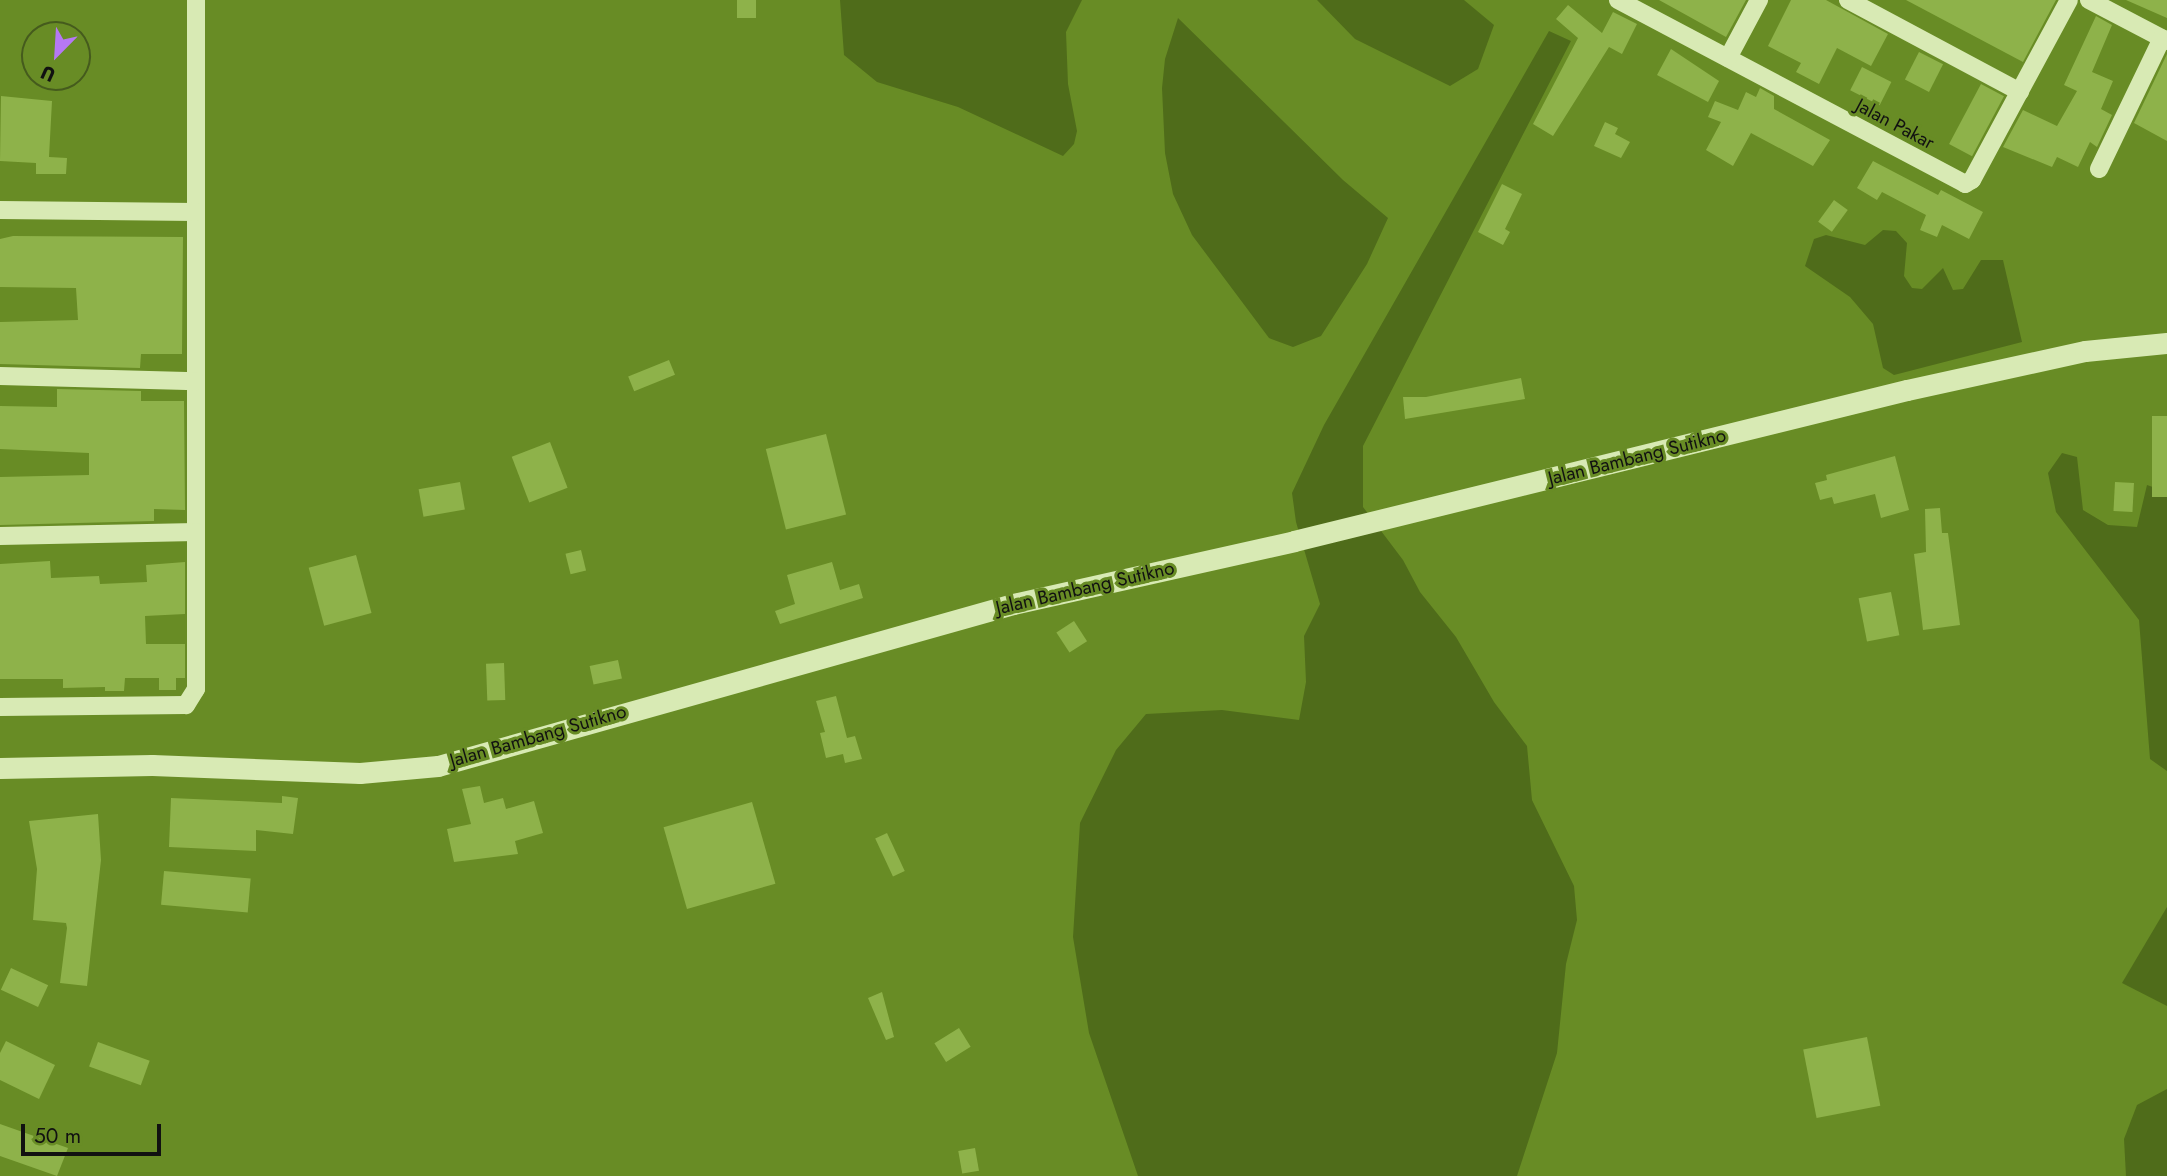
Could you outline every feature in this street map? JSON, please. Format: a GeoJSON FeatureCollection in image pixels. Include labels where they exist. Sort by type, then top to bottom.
{"type":"FeatureCollection","features":[{"type":"Feature","properties":{"kind":"street"},"geometry":{"type":"LineString","coordinates":[[0,707],[192,702],[196,689],[196,0]]}},
{"type":"Feature","properties":{"kind":"street","name":"Jalan Pakar"},"geometry":{"type":"LineString","coordinates":[[1618,0],[1965,184],[1972,180],[2069,0]]}},
{"type":"Feature","properties":{"kind":"street"},"geometry":{"type":"LineString","coordinates":[[1728,58],[1759,0]]}},
{"type":"Feature","properties":{"kind":"street"},"geometry":{"type":"LineString","coordinates":[[1848,0],[2020,92]]}},
{"type":"Feature","properties":{"kind":"street"},"geometry":{"type":"LineString","coordinates":[[2089,0],[2165,39],[2099,169]]}},
{"type":"Feature","properties":{"kind":"street"},"geometry":{"type":"LineString","coordinates":[[0,210],[196,212]]}},
{"type":"Feature","properties":{"kind":"street","name":"Jalan Bambang Sutikno"},"geometry":{"type":"LineString","coordinates":[[0,768],[152,765],[360,773],[439,766],[852,646],[1013,604],[1294,541],[1908,390],[2085,351],[2167,343]]}},
{"type":"Feature","properties":{"kind":"street"},"geometry":{"type":"LineString","coordinates":[[0,376],[195,381]]}},
{"type":"Feature","properties":{"kind":"street"},"geometry":{"type":"LineString","coordinates":[[0,536],[196,533]]}},
{"type":"Feature","properties":{"kind":"shaded area"},"geometry":{"type":"Polygon","coordinates":[[[840,0],[1082,0],[1066,32],[1068,84],[1077,131],[1074,144],[1063,156],[958,107],[877,82],[844,55],[840,0]]]}},
{"type":"Feature","properties":{"kind":"shaded area"},"geometry":{"type":"Polygon","coordinates":[[[1317,0],[1464,0],[1494,25],[1478,69],[1450,86],[1355,39],[1317,0]]]}},
{"type":"Feature","properties":{"kind":"shaded area"},"geometry":{"type":"Polygon","coordinates":[[[1178,18],[1343,180],[1388,218],[1367,264],[1321,336],[1293,347],[1269,338],[1192,235],[1173,194],[1165,153],[1162,88],[1165,59],[1178,18]]]}},
{"type":"Feature","properties":{"kind":"shaded area"},"geometry":{"type":"Polygon","coordinates":[[[1549,31],[1571,41],[1363,446],[1363,507],[1403,560],[1420,592],[1456,637],[1494,702],[1527,746],[1532,800],[1574,886],[1577,920],[1566,964],[1557,1053],[1517,1176],[1138,1176],[1089,1033],[1073,937],[1080,823],[1116,750],[1146,714],[1222,710],[1299,720],[1306,682],[1304,636],[1320,604],[1296,522],[1292,493],[1324,425],[1549,31]]]}},
{"type":"Feature","properties":{"kind":"shaded area"},"geometry":{"type":"Polygon","coordinates":[[[1883,230],[1896,231],[1907,243],[1904,276],[1912,288],[1922,289],[1943,268],[1953,290],[1963,289],[1981,260],[2003,260],[2022,342],[1894,375],[1883,368],[1873,324],[1850,297],[1805,266],[1814,239],[1826,235],[1865,245],[1883,230]]]}},
{"type":"Feature","properties":{"kind":"shaded area"},"geometry":{"type":"Polygon","coordinates":[[[2062,453],[2077,457],[2083,510],[2108,525],[2137,527],[2147,485],[2167,492],[2167,771],[2150,759],[2139,620],[2056,512],[2048,473],[2062,453]]]}},
{"type":"Feature","properties":{"kind":"shaded area"},"geometry":{"type":"Polygon","coordinates":[[[2167,907],[2167,1006],[2122,983],[2167,907]]]}},
{"type":"Feature","properties":{"kind":"shaded area"},"geometry":{"type":"Polygon","coordinates":[[[2167,1089],[2167,1176],[2126,1176],[2124,1139],[2137,1105],[2167,1089]]]}},
{"type":"Feature","properties":{"kind":"building"},"geometry":{"type":"Polygon","coordinates":[[[737,0],[756,0],[756,18],[737,18],[737,0]]]}},
{"type":"Feature","properties":{"kind":"building"},"geometry":{"type":"Polygon","coordinates":[[[1659,0],[1746,0],[1726,37],[1659,0]]]}},
{"type":"Feature","properties":{"kind":"building"},"geometry":{"type":"Polygon","coordinates":[[[1791,0],[1826,0],[1888,34],[1871,66],[1837,48],[1819,84],[1796,72],[1801,63],[1768,46],[1791,0]]]}},
{"type":"Feature","properties":{"kind":"building"},"geometry":{"type":"Polygon","coordinates":[[[1906,0],[2056,0],[2023,62],[1906,0]]]}},
{"type":"Feature","properties":{"kind":"building"},"geometry":{"type":"Polygon","coordinates":[[[2126,0],[2167,0],[2167,18],[2126,0]]]}},
{"type":"Feature","properties":{"kind":"building"},"geometry":{"type":"Polygon","coordinates":[[[1568,5],[1602,33],[1613,12],[1637,24],[1622,54],[1609,47],[1553,136],[1533,124],[1578,38],[1556,19],[1568,5]]]}},
{"type":"Feature","properties":{"kind":"building"},"geometry":{"type":"Polygon","coordinates":[[[2096,16],[2112,25],[2092,72],[2113,81],[2101,109],[2112,115],[2097,147],[2090,142],[2078,167],[2057,157],[2052,167],[2003,147],[2023,110],[2057,126],[2077,91],[2064,85],[2096,16]]]}},
{"type":"Feature","properties":{"kind":"building"},"geometry":{"type":"Polygon","coordinates":[[[1671,49],[1719,81],[1708,102],[1657,75],[1671,49]]]}},
{"type":"Feature","properties":{"kind":"building"},"geometry":{"type":"Polygon","coordinates":[[[1919,52],[1943,64],[1929,92],[1905,80],[1919,52]]]}},
{"type":"Feature","properties":{"kind":"building"},"geometry":{"type":"Polygon","coordinates":[[[2167,54],[2167,141],[2134,123],[2167,54]]]}},
{"type":"Feature","properties":{"kind":"building"},"geometry":{"type":"Polygon","coordinates":[[[1862,67],[1891,82],[1880,105],[1850,90],[1862,67]]]}},
{"type":"Feature","properties":{"kind":"building"},"geometry":{"type":"Polygon","coordinates":[[[1981,84],[2004,96],[1972,156],[1949,144],[1981,84]]]}},
{"type":"Feature","properties":{"kind":"building"},"geometry":{"type":"Polygon","coordinates":[[[1760,88],[1774,96],[1774,109],[1830,140],[1813,166],[1751,133],[1733,166],[1706,150],[1721,122],[1708,117],[1715,101],[1738,110],[1746,92],[1756,97],[1760,88]]]}},
{"type":"Feature","properties":{"kind":"building"},"geometry":{"type":"Polygon","coordinates":[[[1,96],[52,101],[49,157],[67,158],[66,174],[36,174],[36,163],[0,161],[1,96]]]}},
{"type":"Feature","properties":{"kind":"building"},"geometry":{"type":"Polygon","coordinates":[[[1605,122],[1618,128],[1615,134],[1630,142],[1621,158],[1594,146],[1605,122]]]}},
{"type":"Feature","properties":{"kind":"building"},"geometry":{"type":"Polygon","coordinates":[[[1873,161],[1938,195],[1941,190],[1983,212],[1969,239],[1942,225],[1937,237],[1920,230],[1926,215],[1882,192],[1877,200],[1857,188],[1873,161]]]}},
{"type":"Feature","properties":{"kind":"building"},"geometry":{"type":"Polygon","coordinates":[[[1502,184],[1522,194],[1505,229],[1510,232],[1503,245],[1478,232],[1502,184]]]}},
{"type":"Feature","properties":{"kind":"building"},"geometry":{"type":"Polygon","coordinates":[[[1834,200],[1848,210],[1832,232],[1818,222],[1834,200]]]}},
{"type":"Feature","properties":{"kind":"building"},"geometry":{"type":"Polygon","coordinates":[[[13,236],[183,237],[182,354],[141,354],[140,368],[0,364],[0,322],[78,320],[76,288],[0,287],[0,239],[13,236]]]}},
{"type":"Feature","properties":{"kind":"building"},"geometry":{"type":"Polygon","coordinates":[[[669,360],[675,375],[634,391],[628,376],[669,360]]]}},
{"type":"Feature","properties":{"kind":"building"},"geometry":{"type":"Polygon","coordinates":[[[1521,378],[1525,399],[1405,419],[1403,397],[1426,397],[1521,378]]]}},
{"type":"Feature","properties":{"kind":"building"},"geometry":{"type":"Polygon","coordinates":[[[57,389],[141,391],[141,401],[184,401],[185,510],[154,509],[154,521],[0,525],[0,477],[89,475],[89,453],[0,449],[0,406],[57,407],[57,389]]]}},
{"type":"Feature","properties":{"kind":"building"},"geometry":{"type":"Polygon","coordinates":[[[2152,416],[2167,416],[2167,497],[2152,497],[2152,416]]]}},
{"type":"Feature","properties":{"kind":"building"},"geometry":{"type":"Polygon","coordinates":[[[826,434],[846,515],[786,530],[766,449],[826,434]]]}},
{"type":"Feature","properties":{"kind":"building"},"geometry":{"type":"Polygon","coordinates":[[[550,442],[568,488],[529,502],[512,457],[550,442]]]}},
{"type":"Feature","properties":{"kind":"building"},"geometry":{"type":"Polygon","coordinates":[[[1895,456],[1909,510],[1881,518],[1875,494],[1834,504],[1832,497],[1820,500],[1815,483],[1827,480],[1826,475],[1895,456]]]}},
{"type":"Feature","properties":{"kind":"building"},"geometry":{"type":"Polygon","coordinates":[[[460,482],[465,510],[424,517],[419,489],[460,482]]]}},
{"type":"Feature","properties":{"kind":"building"},"geometry":{"type":"Polygon","coordinates":[[[2115,482],[2134,483],[2132,512],[2113,511],[2115,482]]]}},
{"type":"Feature","properties":{"kind":"building"},"geometry":{"type":"Polygon","coordinates":[[[1940,508],[1942,533],[1948,533],[1960,625],[1923,630],[1914,554],[1926,552],[1925,509],[1940,508]]]}},
{"type":"Feature","properties":{"kind":"building"},"geometry":{"type":"Polygon","coordinates":[[[581,550],[586,570],[571,574],[565,554],[581,550]]]}},
{"type":"Feature","properties":{"kind":"building"},"geometry":{"type":"Polygon","coordinates":[[[356,555],[372,613],[324,626],[309,568],[356,555]]]}},
{"type":"Feature","properties":{"kind":"building"},"geometry":{"type":"Polygon","coordinates":[[[50,561],[51,578],[99,576],[100,584],[147,582],[146,565],[185,562],[185,614],[145,616],[146,644],[185,644],[185,678],[176,678],[176,690],[159,690],[159,678],[125,678],[124,691],[105,691],[105,687],[63,688],[63,679],[0,679],[0,564],[50,561]]]}},
{"type":"Feature","properties":{"kind":"building"},"geometry":{"type":"Polygon","coordinates":[[[832,562],[840,590],[859,584],[863,598],[780,624],[775,611],[795,604],[787,575],[832,562]]]}},
{"type":"Feature","properties":{"kind":"building"},"geometry":{"type":"Polygon","coordinates":[[[1891,592],[1899,635],[1867,641],[1859,598],[1891,592]]]}},
{"type":"Feature","properties":{"kind":"building"},"geometry":{"type":"Polygon","coordinates":[[[1074,621],[1087,641],[1069,653],[1056,632],[1074,621]]]}},
{"type":"Feature","properties":{"kind":"building"},"geometry":{"type":"Polygon","coordinates":[[[618,660],[622,679],[594,685],[590,666],[618,660]]]}},
{"type":"Feature","properties":{"kind":"building"},"geometry":{"type":"Polygon","coordinates":[[[504,663],[505,700],[487,701],[486,664],[504,663]]]}},
{"type":"Feature","properties":{"kind":"building"},"geometry":{"type":"Polygon","coordinates":[[[836,696],[847,738],[855,736],[862,759],[845,763],[843,754],[826,758],[820,733],[825,732],[816,701],[836,696]]]}},
{"type":"Feature","properties":{"kind":"building"},"geometry":{"type":"Polygon","coordinates":[[[480,786],[484,803],[503,798],[506,809],[534,801],[543,833],[515,841],[518,854],[454,862],[447,829],[471,824],[462,789],[480,786]]]}},
{"type":"Feature","properties":{"kind":"building"},"geometry":{"type":"Polygon","coordinates":[[[282,796],[298,798],[293,834],[256,830],[256,851],[169,847],[171,798],[282,803],[282,796]]]}},
{"type":"Feature","properties":{"kind":"building"},"geometry":{"type":"Polygon","coordinates":[[[752,802],[775,884],[687,909],[664,827],[752,802]]]}},
{"type":"Feature","properties":{"kind":"building"},"geometry":{"type":"Polygon","coordinates":[[[98,814],[101,860],[87,986],[60,983],[67,928],[66,923],[33,920],[37,869],[29,821],[98,814]]]}},
{"type":"Feature","properties":{"kind":"building"},"geometry":{"type":"Polygon","coordinates":[[[887,833],[905,871],[893,877],[875,838],[887,833]]]}},
{"type":"Feature","properties":{"kind":"building"},"geometry":{"type":"Polygon","coordinates":[[[164,871],[251,879],[248,912],[161,905],[164,871]]]}},
{"type":"Feature","properties":{"kind":"building"},"geometry":{"type":"Polygon","coordinates":[[[11,968],[48,985],[38,1007],[1,990],[11,968]]]}},
{"type":"Feature","properties":{"kind":"building"},"geometry":{"type":"Polygon","coordinates":[[[882,992],[894,1037],[886,1040],[868,998],[882,992]]]}},
{"type":"Feature","properties":{"kind":"building"},"geometry":{"type":"Polygon","coordinates":[[[959,1028],[971,1047],[946,1062],[934,1043],[959,1028]]]}},
{"type":"Feature","properties":{"kind":"building"},"geometry":{"type":"Polygon","coordinates":[[[1867,1037],[1880,1106],[1817,1118],[1803,1049],[1867,1037]]]}},
{"type":"Feature","properties":{"kind":"building"},"geometry":{"type":"Polygon","coordinates":[[[6,1041],[55,1065],[39,1099],[0,1080],[0,1053],[6,1041]]]}},
{"type":"Feature","properties":{"kind":"building"},"geometry":{"type":"Polygon","coordinates":[[[98,1042],[150,1061],[141,1085],[89,1066],[98,1042]]]}},
{"type":"Feature","properties":{"kind":"building"},"geometry":{"type":"Polygon","coordinates":[[[0,1124],[68,1148],[57,1176],[0,1156],[0,1124]]]}},
{"type":"Feature","properties":{"kind":"building"},"geometry":{"type":"Polygon","coordinates":[[[975,1148],[979,1171],[962,1174],[958,1151],[975,1148]]]}}]}
